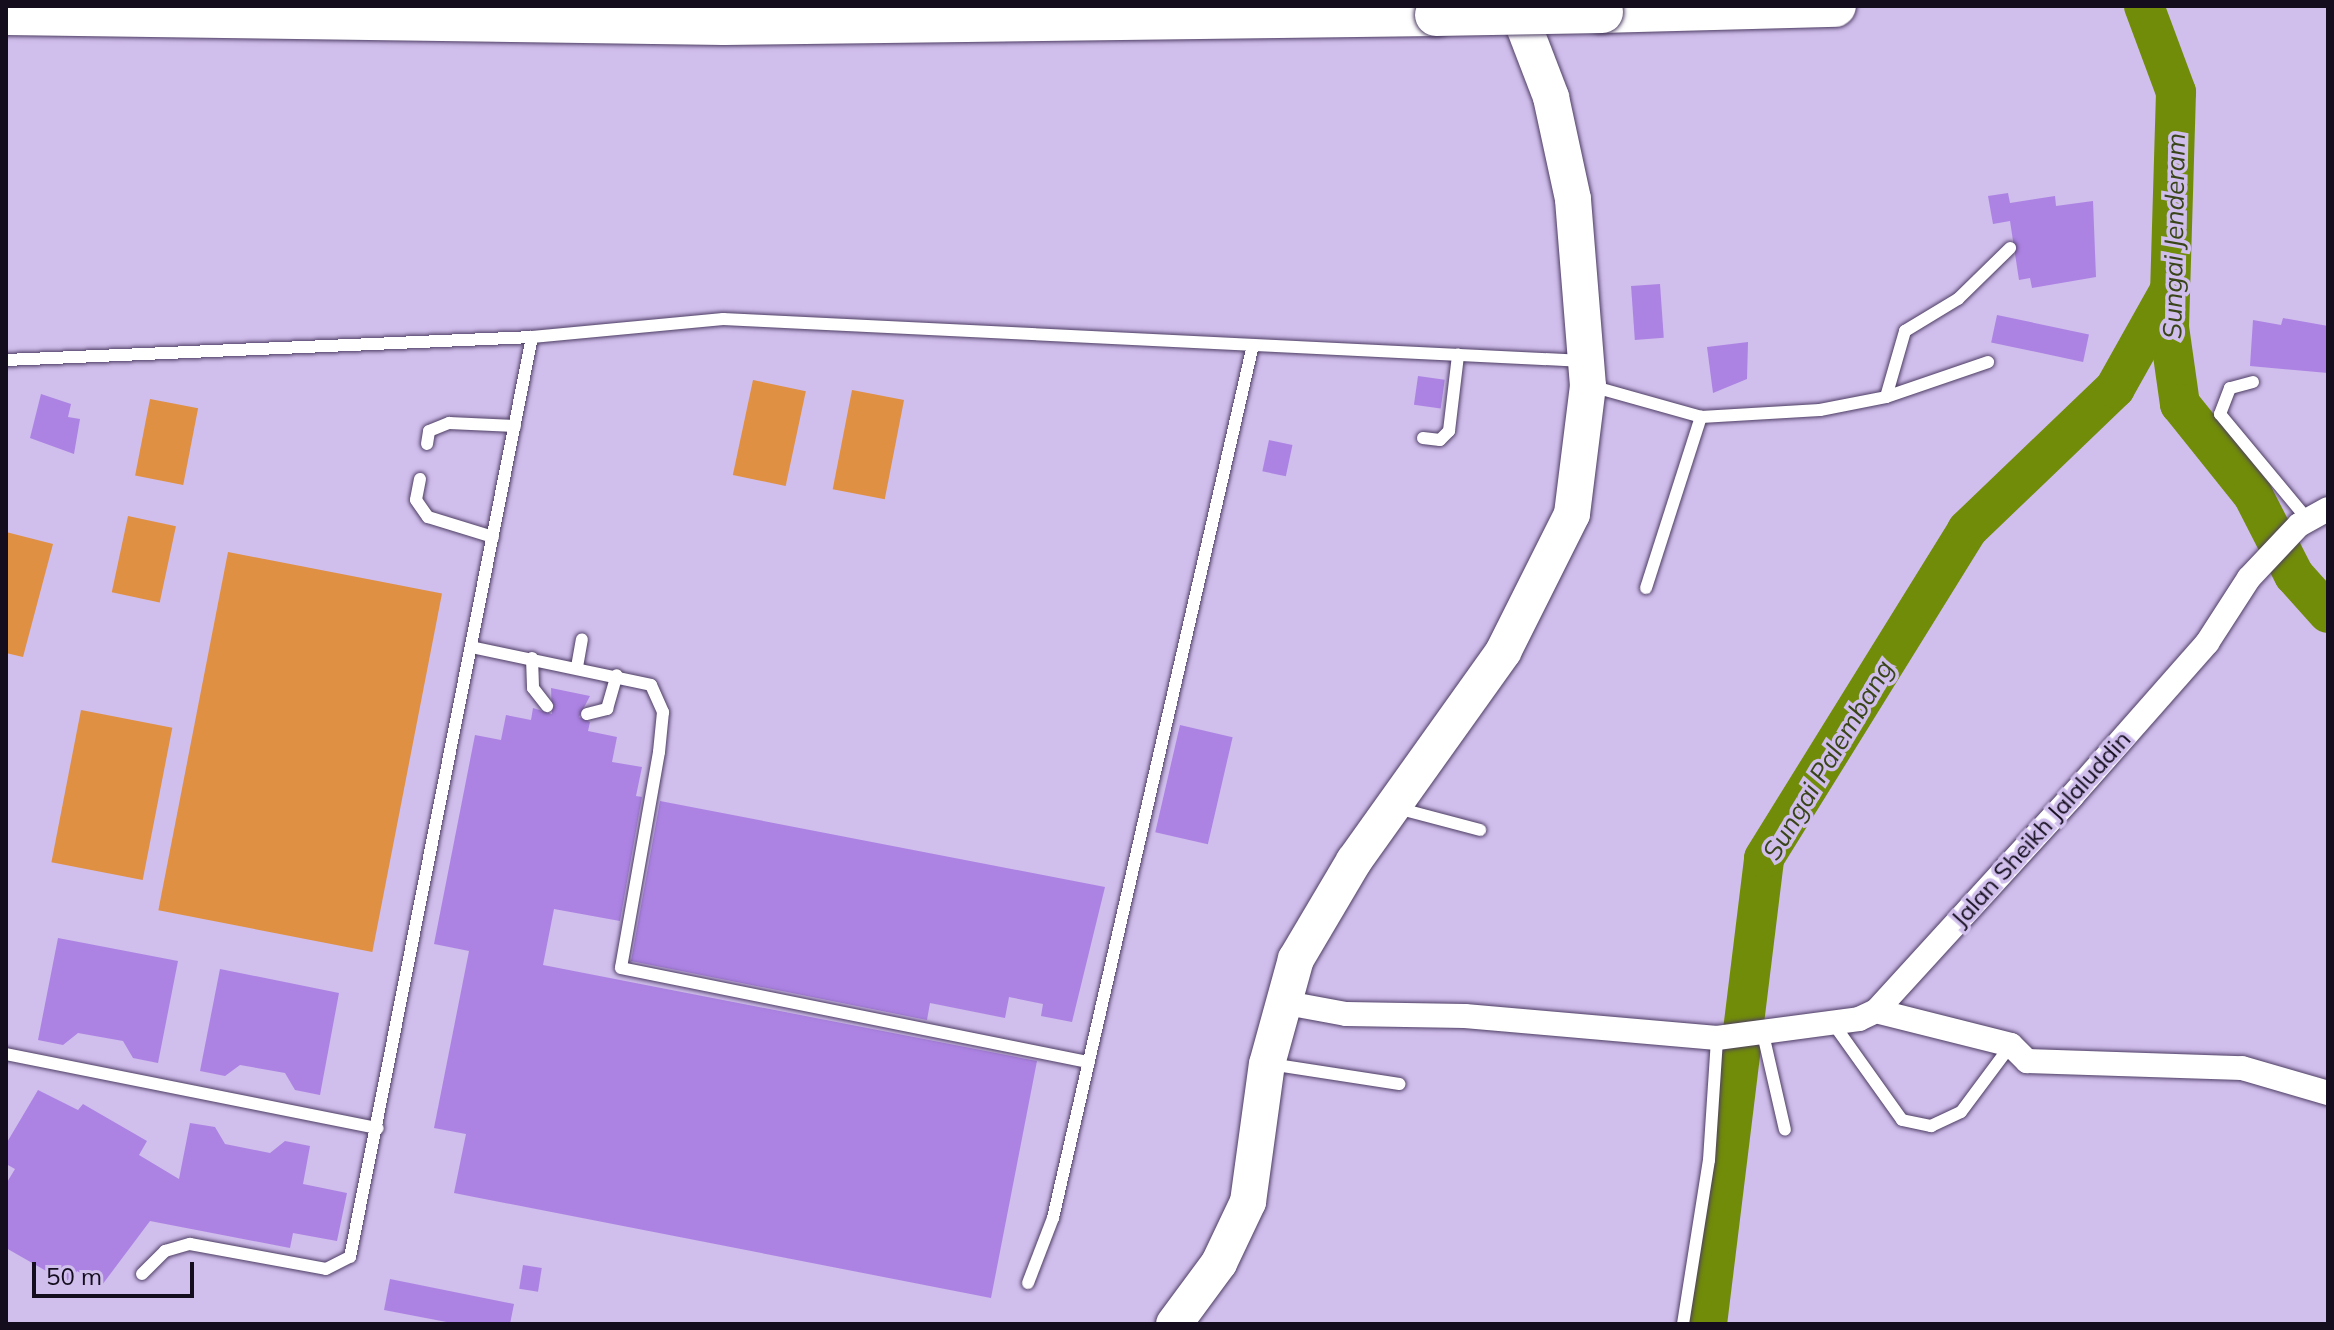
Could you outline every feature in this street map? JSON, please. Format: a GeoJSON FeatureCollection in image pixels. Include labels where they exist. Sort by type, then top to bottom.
{"type":"FeatureCollection","features":[{"type":"Feature","properties":{"kind":"highway"},"geometry":{"type":"LineString","coordinates":[[6,14],[724,24],[1436,15],[1835,6]]}},
{"type":"Feature","properties":{"kind":"main road"},"geometry":{"type":"LineString","coordinates":[[1174,1324],[1219,1263],[1248,1202],[1267,1064],[1281,1002],[1319,916],[1452,732],[1551,565],[1578,487],[1588,373],[1573,199],[1551,97],[1516,6]]}},
{"type":"Feature","properties":{"kind":"street","name":"Jalan Sheikh Jalaluddin"},"geometry":{"type":"LineString","coordinates":[[1743,1036],[1797,1033],[1835,1026],[1876,1011],[2207,643],[2249,578],[2312,518]]}},
{"type":"Feature","properties":{"kind":"street"},"geometry":{"type":"LineString","coordinates":[[1281,1002],[1346,1014],[1465,1016],[1743,1036]]}},
{"type":"Feature","properties":{"kind":"street"},"geometry":{"type":"LineString","coordinates":[[1876,1011],[2011,1045],[2027,1061],[2242,1068],[2328,1093]]}},
{"type":"Feature","properties":{"kind":"lane"},"geometry":{"type":"LineString","coordinates":[[1886,397],[1905,331],[1958,299],[2010,248]]}},
{"type":"Feature","properties":{"kind":"lane"},"geometry":{"type":"LineString","coordinates":[[6,360],[532,337],[723,319],[1252,349],[1458,355],[1588,373],[1701,417],[1820,410],[1886,397],[1988,362]]}},
{"type":"Feature","properties":{"kind":"lane"},"geometry":{"type":"LineString","coordinates":[[142,1274],[165,1251],[190,1244],[342,1267],[355,1244],[532,337]]}},
{"type":"Feature","properties":{"kind":"lane"},"geometry":{"type":"LineString","coordinates":[[1028,1283],[1053,1218],[1252,349]]}},
{"type":"Feature","properties":{"kind":"lane"},"geometry":{"type":"LineString","coordinates":[[1423,438],[1440,440],[1449,431],[1458,355]]}},
{"type":"Feature","properties":{"kind":"lane"},"geometry":{"type":"LineString","coordinates":[[2253,382],[2230,388],[2220,414],[2312,518]]}},
{"type":"Feature","properties":{"kind":"lane"},"geometry":{"type":"LineString","coordinates":[[1646,588],[1701,417]]}},
{"type":"Feature","properties":{"kind":"lane"},"geometry":{"type":"LineString","coordinates":[[428,437],[449,423],[515,426]]}},
{"type":"Feature","properties":{"kind":"lane"},"geometry":{"type":"LineString","coordinates":[[420,479],[416,500],[449,529],[493,537]]}},
{"type":"Feature","properties":{"kind":"lane"},"geometry":{"type":"LineString","coordinates":[[577,667],[582,639]]}},
{"type":"Feature","properties":{"kind":"lane"},"geometry":{"type":"LineString","coordinates":[[471,647],[617,675],[651,685],[663,712],[621,968],[1089,1062]]}},
{"type":"Feature","properties":{"kind":"lane"},"geometry":{"type":"LineString","coordinates":[[532,658],[533,688],[547,706]]}},
{"type":"Feature","properties":{"kind":"lane"},"geometry":{"type":"LineString","coordinates":[[593,713],[617,675]]}},
{"type":"Feature","properties":{"kind":"lane"},"geometry":{"type":"LineString","coordinates":[[1397,808],[1480,830]]}},
{"type":"Feature","properties":{"kind":"lane"},"geometry":{"type":"LineString","coordinates":[[1835,1026],[1902,1120],[1931,1126],[1961,1112],[2011,1045]]}},
{"type":"Feature","properties":{"kind":"lane"},"geometry":{"type":"LineString","coordinates":[[1743,1036],[1785,1130]]}},
{"type":"Feature","properties":{"kind":"lane"},"geometry":{"type":"LineString","coordinates":[[1683,1324],[1709,1160],[1743,1036]]}},
{"type":"Feature","properties":{"kind":"lane"},"geometry":{"type":"LineString","coordinates":[[6,1054],[378,1128]]}},
{"type":"Feature","properties":{"kind":"lane"},"geometry":{"type":"LineString","coordinates":[[1267,1064],[1399,1084]]}},
{"type":"Feature","properties":{"kind":"shaded area"},"geometry":{"type":"Polygon","coordinates":[[[753,380],[806,391],[786,486],[733,475],[753,380]]]}},
{"type":"Feature","properties":{"kind":"shaded area"},"geometry":{"type":"Polygon","coordinates":[[[852,390],[904,400],[885,499],[833,489],[852,390]]]}},
{"type":"Feature","properties":{"kind":"shaded area"},"geometry":{"type":"Polygon","coordinates":[[[150,399],[198,408],[183,485],[135,476],[150,399]]]}},
{"type":"Feature","properties":{"kind":"shaded area"},"geometry":{"type":"Polygon","coordinates":[[[128,516],[176,526],[160,602],[112,592],[128,516]]]}},
{"type":"Feature","properties":{"kind":"shaded area"},"geometry":{"type":"Polygon","coordinates":[[[6,532],[53,544],[23,657],[6,653],[6,532]]]}},
{"type":"Feature","properties":{"kind":"shaded area"},"geometry":{"type":"Polygon","coordinates":[[[228,552],[442,594],[372,952],[158,910],[228,552]]]}},
{"type":"Feature","properties":{"kind":"shaded area"},"geometry":{"type":"Polygon","coordinates":[[[81,710],[172,728],[143,880],[51,862],[81,710]]]}},
{"type":"Feature","properties":{"kind":"building"},"geometry":{"type":"Polygon","coordinates":[[[2008,193],[2010,203],[2055,196],[2056,206],[2093,201],[2096,277],[2032,288],[2030,278],[2019,280],[2010,221],[1993,224],[1988,196],[2008,193]]]}},
{"type":"Feature","properties":{"kind":"building"},"geometry":{"type":"Polygon","coordinates":[[[1660,284],[1664,338],[1635,340],[1631,286],[1660,284]]]}},
{"type":"Feature","properties":{"kind":"building"},"geometry":{"type":"Polygon","coordinates":[[[1997,315],[2089,335],[2083,362],[1991,342],[1997,315]]]}},
{"type":"Feature","properties":{"kind":"building"},"geometry":{"type":"Polygon","coordinates":[[[2283,318],[2328,326],[2328,373],[2250,366],[2253,320],[2281,325],[2283,318]]]}},
{"type":"Feature","properties":{"kind":"building"},"geometry":{"type":"Polygon","coordinates":[[[1748,342],[1747,379],[1713,393],[1707,347],[1748,342]]]}},
{"type":"Feature","properties":{"kind":"building"},"geometry":{"type":"Polygon","coordinates":[[[1418,376],[1445,380],[1441,408],[1414,405],[1418,376]]]}},
{"type":"Feature","properties":{"kind":"building"},"geometry":{"type":"Polygon","coordinates":[[[41,394],[71,404],[68,417],[80,419],[74,454],[30,438],[41,394]]]}},
{"type":"Feature","properties":{"kind":"building"},"geometry":{"type":"Polygon","coordinates":[[[1269,440],[1292,445],[1286,476],[1262,471],[1269,440]]]}},
{"type":"Feature","properties":{"kind":"building"},"geometry":{"type":"Polygon","coordinates":[[[551,688],[590,696],[579,717],[590,722],[588,731],[617,737],[612,762],[642,767],[636,796],[642,797],[620,921],[554,909],[543,965],[1037,1061],[991,1298],[454,1193],[466,1134],[434,1128],[469,951],[434,944],[475,735],[501,740],[506,715],[531,720],[533,708],[552,714],[551,688]]]}},
{"type":"Feature","properties":{"kind":"building"},"geometry":{"type":"Polygon","coordinates":[[[1180,725],[1233,737],[1208,844],[1155,832],[1180,725]]]}},
{"type":"Feature","properties":{"kind":"building"},"geometry":{"type":"Polygon","coordinates":[[[660,801],[1105,887],[1072,1022],[1041,1016],[1043,1004],[1009,997],[1005,1018],[930,1003],[927,1020],[631,961],[660,801]]]}},
{"type":"Feature","properties":{"kind":"building"},"geometry":{"type":"Polygon","coordinates":[[[58,938],[178,961],[158,1063],[133,1058],[123,1041],[78,1033],[63,1045],[38,1040],[58,938]]]}},
{"type":"Feature","properties":{"kind":"building"},"geometry":{"type":"Polygon","coordinates":[[[220,969],[339,993],[320,1095],[295,1090],[285,1073],[240,1065],[225,1076],[200,1071],[220,969]]]}},
{"type":"Feature","properties":{"kind":"building"},"geometry":{"type":"Polygon","coordinates":[[[38,1090],[78,1110],[83,1104],[147,1141],[139,1155],[179,1179],[190,1123],[215,1127],[225,1144],[270,1153],[285,1141],[310,1146],[303,1184],[347,1193],[337,1241],[293,1233],[290,1248],[150,1221],[102,1285],[77,1271],[69,1284],[6,1248],[6,1184],[15,1169],[6,1164],[6,1144],[38,1090]]]}},
{"type":"Feature","properties":{"kind":"building"},"geometry":{"type":"Polygon","coordinates":[[[523,1265],[542,1268],[538,1292],[519,1289],[523,1265]]]}},
{"type":"Feature","properties":{"kind":"building"},"geometry":{"type":"Polygon","coordinates":[[[390,1279],[514,1304],[510,1324],[457,1324],[384,1310],[390,1279]]]}},
{"type":"Feature","properties":{"kind":"waterway","name":"Sungai Jenderam"},"geometry":{"type":"LineString","coordinates":[[2144,6],[2176,92],[2169,327],[2180,404],[2253,495],[2294,575],[2328,613]]}},
{"type":"Feature","properties":{"kind":"waterway","name":"Sungai Palembang"},"geometry":{"type":"LineString","coordinates":[[1707,1324],[1764,858],[1967,530],[2115,388],[2170,290]]}}]}
